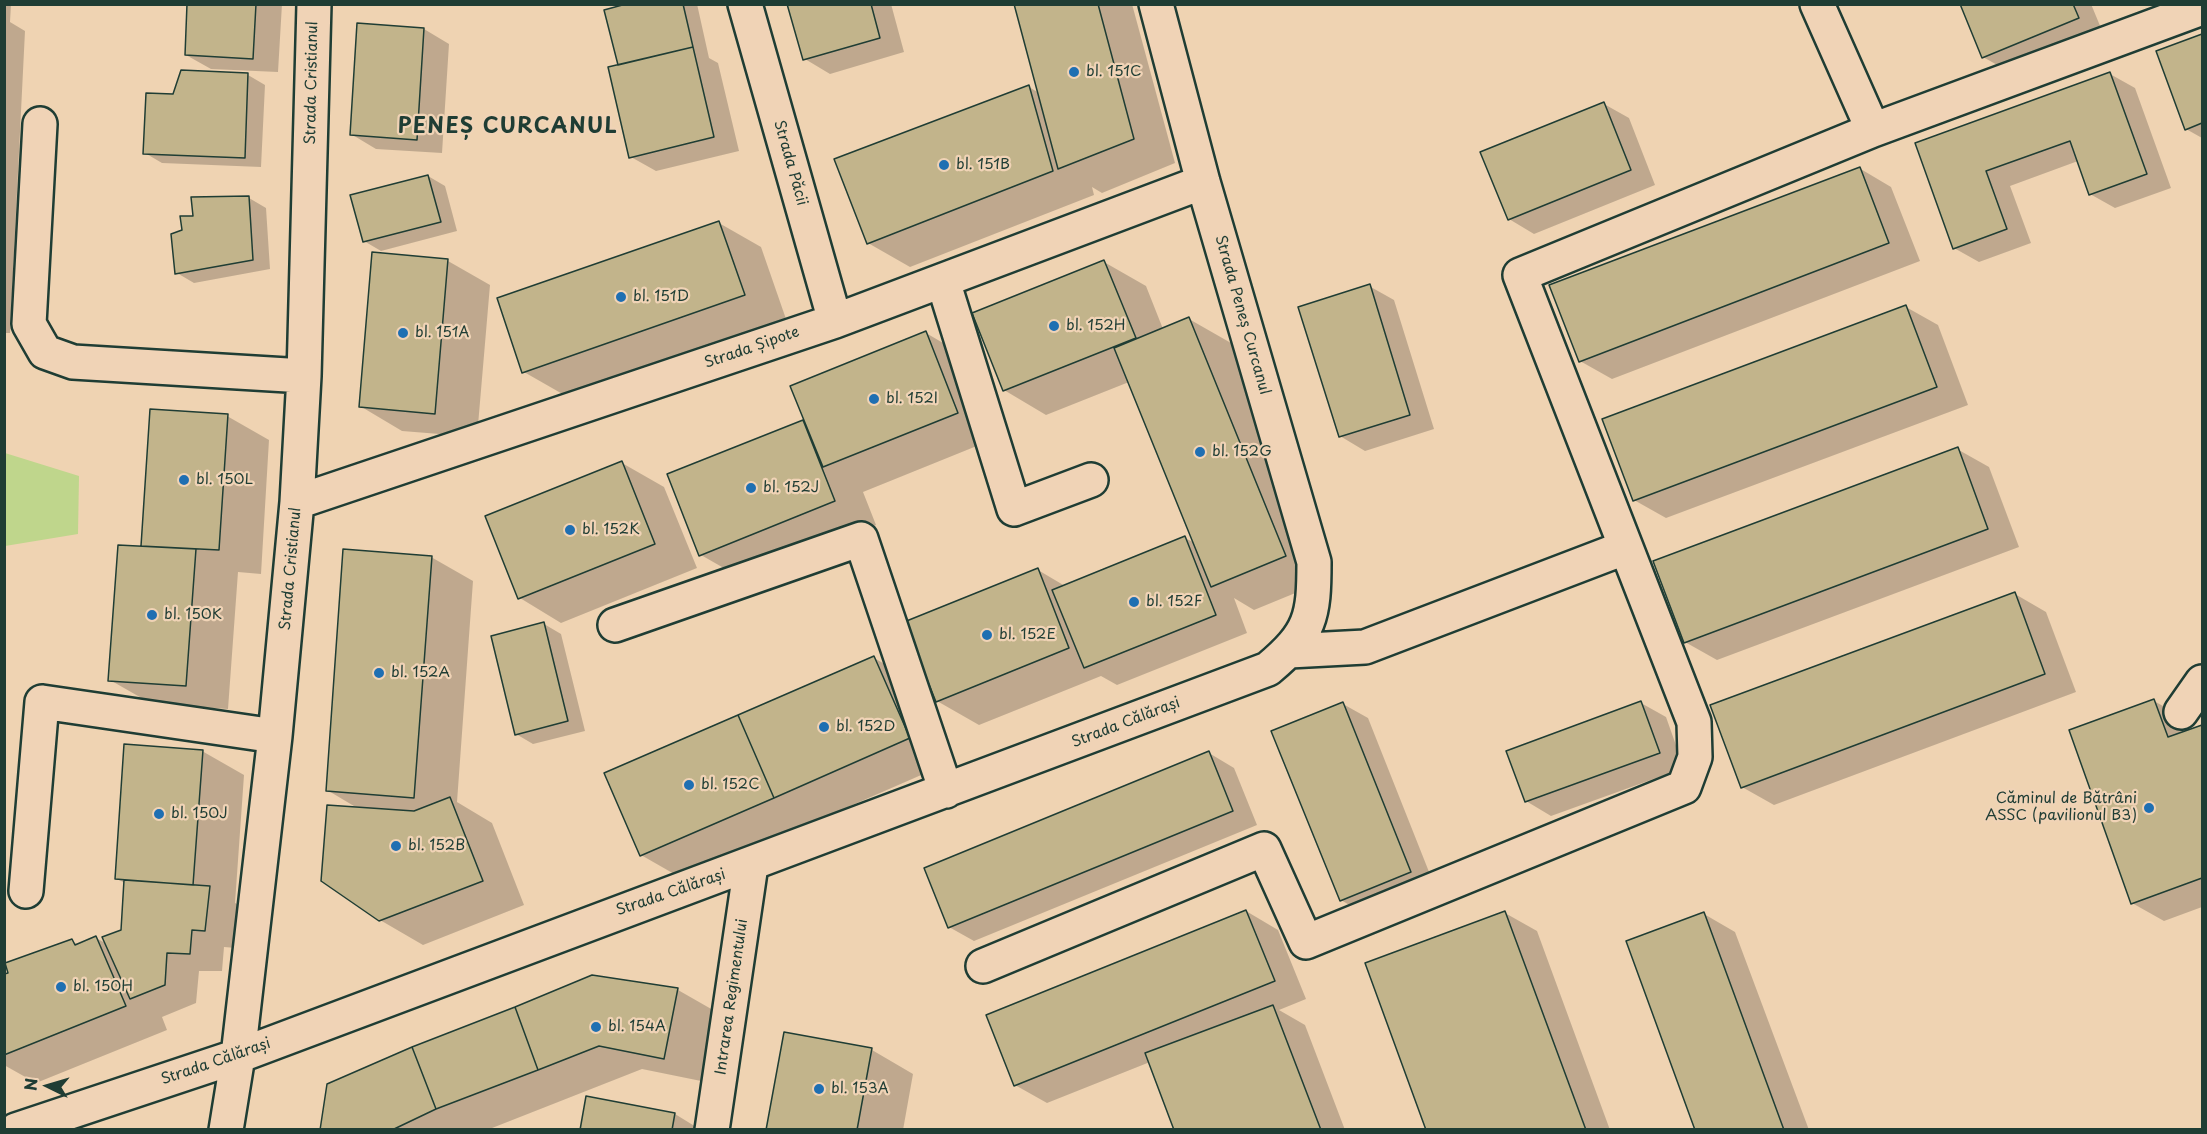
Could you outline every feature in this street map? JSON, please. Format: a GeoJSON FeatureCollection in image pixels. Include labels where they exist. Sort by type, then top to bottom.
{"type":"FeatureCollection","features":[{"type":"Feature","properties":{"kind":"street","name":"Strada Cristianul"},"geometry":{"type":"LineString","coordinates":[[226,1130],[238,1056],[275,736],[297,502],[304,376],[314,4]]}},
{"type":"Feature","properties":{"kind":"street","name":"Strada Păcii"},"geometry":{"type":"LineString","coordinates":[[745,4],[835,321]]}},
{"type":"Feature","properties":{"kind":"street","name":"Strada Peneș Curcanul"},"geometry":{"type":"LineString","coordinates":[[1156,4],[1203,182],[1314,562],[1314,594],[1298,638]]}},
{"type":"Feature","properties":{"kind":"street"},"geometry":{"type":"LineString","coordinates":[[1817,4],[1873,130]]}},
{"type":"Feature","properties":{"kind":"street"},"geometry":{"type":"LineString","coordinates":[[983,966],[1264,849],[1306,942],[1684,787],[1695,757],[1694,722],[1624,548],[1520,275],[1873,130],[2202,8]]}},
{"type":"Feature","properties":{"kind":"street"},"geometry":{"type":"LineString","coordinates":[[40,124],[30,324],[45,352],[73,362],[304,376]]}},
{"type":"Feature","properties":{"kind":"street","name":"Strada Șipote"},"geometry":{"type":"LineString","coordinates":[[297,502],[835,321],[1203,182]]}},
{"type":"Feature","properties":{"kind":"street"},"geometry":{"type":"LineString","coordinates":[[943,280],[1014,509],[1091,480]]}},
{"type":"Feature","properties":{"kind":"street"},"geometry":{"type":"LineString","coordinates":[[615,625],[861,539],[946,791]]}},
{"type":"Feature","properties":{"kind":"street"},"geometry":{"type":"LineString","coordinates":[[1298,638],[1365,647],[1624,548]]}},
{"type":"Feature","properties":{"kind":"street","name":"Strada Călărași"},"geometry":{"type":"LineString","coordinates":[[16,1130],[238,1056],[621,910],[751,865],[1268,669],[1298,638]]}},
{"type":"Feature","properties":{"kind":"street"},"geometry":{"type":"LineString","coordinates":[[2181,712],[2202,682]]}},
{"type":"Feature","properties":{"kind":"street"},"geometry":{"type":"LineString","coordinates":[[26,891],[42,702],[275,736]]}},
{"type":"Feature","properties":{"kind":"street","name":"Intrarea Regimentului"},"geometry":{"type":"LineString","coordinates":[[712,1130],[751,865]]}},
{"type":"Feature","properties":{"kind":"green space"},"geometry":{"type":"Polygon","coordinates":[[[5,453],[79,476],[78,534],[5,546],[5,453]]]}},
{"type":"Feature","properties":{"kind":"building"},"geometry":{"type":"Polygon","coordinates":[[[187,4],[256,4],[253,59],[185,55],[187,4]]]}},
{"type":"Feature","properties":{"kind":"building"},"geometry":{"type":"Polygon","coordinates":[[[626,4],[683,4],[693,47],[618,65],[604,10],[626,4]]]}},
{"type":"Feature","properties":{"kind":"building"},"geometry":{"type":"Polygon","coordinates":[[[787,4],[871,4],[880,38],[803,60],[787,4]]]}},
{"type":"Feature","properties":{"kind":"building","name":"bl. 151C"},"geometry":{"type":"Polygon","coordinates":[[[1014,4],[1098,4],[1134,139],[1058,169],[1014,4]]]}},
{"type":"Feature","properties":{"kind":"building"},"geometry":{"type":"Polygon","coordinates":[[[1960,4],[2073,4],[2079,18],[1982,58],[1960,4]]]}},
{"type":"Feature","properties":{"kind":"building"},"geometry":{"type":"Polygon","coordinates":[[[357,23],[424,28],[417,140],[350,135],[357,23]]]}},
{"type":"Feature","properties":{"kind":"building"},"geometry":{"type":"Polygon","coordinates":[[[2202,34],[2202,123],[2185,130],[2156,51],[2202,34]]]}},
{"type":"Feature","properties":{"kind":"building"},"geometry":{"type":"Polygon","coordinates":[[[693,47],[714,137],[629,158],[608,67],[693,47]]]}},
{"type":"Feature","properties":{"kind":"building"},"geometry":{"type":"Polygon","coordinates":[[[181,70],[248,73],[245,158],[143,154],[146,93],[173,94],[181,70]]]}},
{"type":"Feature","properties":{"kind":"building"},"geometry":{"type":"Polygon","coordinates":[[[2110,72],[2147,174],[2089,195],[2070,141],[1986,171],[2007,229],[1953,249],[1915,143],[2110,72]]]}},
{"type":"Feature","properties":{"kind":"building","name":"bl. 151B"},"geometry":{"type":"Polygon","coordinates":[[[1029,85],[1053,171],[867,244],[834,159],[1029,85]]]}},
{"type":"Feature","properties":{"kind":"building"},"geometry":{"type":"Polygon","coordinates":[[[1604,102],[1631,170],[1508,220],[1480,152],[1604,102]]]}},
{"type":"Feature","properties":{"kind":"building"},"geometry":{"type":"Polygon","coordinates":[[[1860,167],[1889,243],[1579,362],[1549,285],[1860,167]]]}},
{"type":"Feature","properties":{"kind":"building"},"geometry":{"type":"Polygon","coordinates":[[[428,175],[441,222],[363,242],[350,195],[428,175]]]}},
{"type":"Feature","properties":{"kind":"building"},"geometry":{"type":"Polygon","coordinates":[[[249,196],[253,260],[175,274],[171,234],[182,230],[180,216],[193,216],[191,197],[249,196]]]}},
{"type":"Feature","properties":{"kind":"building","name":"bl. 151D"},"geometry":{"type":"Polygon","coordinates":[[[719,221],[745,295],[522,373],[497,298],[719,221]]]}},
{"type":"Feature","properties":{"kind":"building","name":"bl. 151A"},"geometry":{"type":"Polygon","coordinates":[[[372,252],[448,259],[435,414],[359,407],[372,252]]]}},
{"type":"Feature","properties":{"kind":"building","name":"bl. 152H"},"geometry":{"type":"Polygon","coordinates":[[[1104,260],[1136,338],[1003,391],[972,313],[1104,260]]]}},
{"type":"Feature","properties":{"kind":"building"},"geometry":{"type":"Polygon","coordinates":[[[1370,284],[1410,415],[1339,437],[1298,307],[1370,284]]]}},
{"type":"Feature","properties":{"kind":"building"},"geometry":{"type":"Polygon","coordinates":[[[1906,305],[1937,387],[1633,501],[1602,419],[1906,305]]]}},
{"type":"Feature","properties":{"kind":"building","name":"bl. 152G"},"geometry":{"type":"Polygon","coordinates":[[[1189,317],[1286,556],[1211,587],[1114,348],[1189,317]]]}},
{"type":"Feature","properties":{"kind":"building","name":"bl. 152I"},"geometry":{"type":"Polygon","coordinates":[[[926,331],[958,413],[823,467],[790,386],[926,331]]]}},
{"type":"Feature","properties":{"kind":"building","name":"bl. 150L"},"geometry":{"type":"Polygon","coordinates":[[[150,409],[228,414],[219,550],[141,546],[150,409]]]}},
{"type":"Feature","properties":{"kind":"building","name":"bl. 152J"},"geometry":{"type":"Polygon","coordinates":[[[803,420],[835,501],[699,556],[667,474],[803,420]]]}},
{"type":"Feature","properties":{"kind":"building"},"geometry":{"type":"Polygon","coordinates":[[[1958,447],[1988,529],[1684,643],[1653,561],[1958,447]]]}},
{"type":"Feature","properties":{"kind":"building","name":"bl. 152K"},"geometry":{"type":"Polygon","coordinates":[[[622,461],[655,544],[518,599],[485,516],[622,461]]]}},
{"type":"Feature","properties":{"kind":"building","name":"bl. 152F"},"geometry":{"type":"Polygon","coordinates":[[[1185,536],[1216,615],[1084,668],[1052,590],[1185,536]]]}},
{"type":"Feature","properties":{"kind":"building","name":"bl. 150K"},"geometry":{"type":"Polygon","coordinates":[[[118,545],[196,549],[186,686],[108,681],[118,545]]]}},
{"type":"Feature","properties":{"kind":"building","name":"bl. 152A"},"geometry":{"type":"Polygon","coordinates":[[[343,549],[432,556],[414,798],[326,791],[343,549]]]}},
{"type":"Feature","properties":{"kind":"building","name":"bl. 152E"},"geometry":{"type":"Polygon","coordinates":[[[1038,568],[1069,648],[936,702],[904,622],[1038,568]]]}},
{"type":"Feature","properties":{"kind":"building"},"geometry":{"type":"Polygon","coordinates":[[[2015,592],[2045,674],[1741,788],[1710,705],[2015,592]]]}},
{"type":"Feature","properties":{"kind":"building"},"geometry":{"type":"Polygon","coordinates":[[[544,622],[568,721],[515,735],[491,636],[544,622]]]}},
{"type":"Feature","properties":{"kind":"building","name":"bl. 152D"},"geometry":{"type":"Polygon","coordinates":[[[874,656],[910,738],[774,798],[738,715],[874,656]]]}},
{"type":"Feature","properties":{"kind":"building","name":"Căminul de Bătrâni ASSC (pavilionul B3)"},"geometry":{"type":"Polygon","coordinates":[[[2154,699],[2168,737],[2202,725],[2202,878],[2131,904],[2069,730],[2154,699]]]}},
{"type":"Feature","properties":{"kind":"building"},"geometry":{"type":"Polygon","coordinates":[[[1641,701],[1660,753],[1525,802],[1506,751],[1641,701]]]}},
{"type":"Feature","properties":{"kind":"building"},"geometry":{"type":"Polygon","coordinates":[[[1343,702],[1411,872],[1340,901],[1271,731],[1343,702]]]}},
{"type":"Feature","properties":{"kind":"building","name":"bl. 152C"},"geometry":{"type":"Polygon","coordinates":[[[738,715],[774,798],[640,856],[604,773],[738,715]]]}},
{"type":"Feature","properties":{"kind":"building","name":"bl. 150J"},"geometry":{"type":"Polygon","coordinates":[[[124,744],[203,750],[193,885],[115,879],[124,744]]]}},
{"type":"Feature","properties":{"kind":"building"},"geometry":{"type":"Polygon","coordinates":[[[1209,751],[1233,811],[948,928],[924,868],[1209,751]]]}},
{"type":"Feature","properties":{"kind":"building","name":"bl. 152B"},"geometry":{"type":"Polygon","coordinates":[[[450,797],[483,881],[379,921],[321,881],[327,805],[414,811],[450,797]]]}},
{"type":"Feature","properties":{"kind":"building"},"geometry":{"type":"Polygon","coordinates":[[[124,880],[210,886],[205,931],[192,930],[190,954],[167,953],[165,985],[130,999],[102,937],[121,930],[124,880]]]}},
{"type":"Feature","properties":{"kind":"building"},"geometry":{"type":"Polygon","coordinates":[[[1246,910],[1275,981],[1014,1086],[986,1015],[1246,910]]]}},
{"type":"Feature","properties":{"kind":"building"},"geometry":{"type":"Polygon","coordinates":[[[1505,911],[1586,1130],[1426,1130],[1365,963],[1505,911]]]}},
{"type":"Feature","properties":{"kind":"building"},"geometry":{"type":"Polygon","coordinates":[[[1704,912],[1784,1130],[1695,1130],[1626,941],[1704,912]]]}},
{"type":"Feature","properties":{"kind":"building","name":"bl. 150H"},"geometry":{"type":"Polygon","coordinates":[[[96,936],[126,1006],[4,1055],[4,974],[8,973],[5,963],[72,939],[75,945],[96,936]]]}},
{"type":"Feature","properties":{"kind":"building","name":"bl. 154A"},"geometry":{"type":"Polygon","coordinates":[[[592,975],[678,988],[664,1059],[599,1046],[538,1070],[515,1007],[592,975]]]}},
{"type":"Feature","properties":{"kind":"building"},"geometry":{"type":"Polygon","coordinates":[[[1273,1005],[1321,1130],[1174,1130],[1145,1053],[1273,1005]]]}},
{"type":"Feature","properties":{"kind":"building"},"geometry":{"type":"Polygon","coordinates":[[[515,1007],[538,1070],[436,1109],[412,1047],[515,1007]]]}},
{"type":"Feature","properties":{"kind":"building","name":"bl. 153A"},"geometry":{"type":"Polygon","coordinates":[[[784,1032],[872,1048],[857,1130],[766,1130],[784,1032]]]}},
{"type":"Feature","properties":{"kind":"building"},"geometry":{"type":"Polygon","coordinates":[[[412,1047],[436,1109],[392,1130],[320,1130],[327,1084],[412,1047]]]}},
{"type":"Feature","properties":{"kind":"building"},"geometry":{"type":"Polygon","coordinates":[[[586,1096],[675,1113],[672,1130],[580,1130],[586,1096]]]}},
{"type":"Feature","properties":{"kind":"place","name":"bl. 151C"},"geometry":{"type":"Point","coordinates":[1074,72]}},
{"type":"Feature","properties":{"kind":"place","name":"bl. 151B"},"geometry":{"type":"Point","coordinates":[944,165]}},
{"type":"Feature","properties":{"kind":"place","name":"bl. 151D"},"geometry":{"type":"Point","coordinates":[621,297]}},
{"type":"Feature","properties":{"kind":"place","name":"bl. 152H"},"geometry":{"type":"Point","coordinates":[1054,326]}},
{"type":"Feature","properties":{"kind":"place","name":"bl. 151A"},"geometry":{"type":"Point","coordinates":[403,333]}},
{"type":"Feature","properties":{"kind":"place","name":"bl. 152I"},"geometry":{"type":"Point","coordinates":[874,399]}},
{"type":"Feature","properties":{"kind":"place","name":"bl. 152G"},"geometry":{"type":"Point","coordinates":[1200,452]}},
{"type":"Feature","properties":{"kind":"place","name":"bl. 150L"},"geometry":{"type":"Point","coordinates":[184,480]}},
{"type":"Feature","properties":{"kind":"place","name":"bl. 152J"},"geometry":{"type":"Point","coordinates":[751,488]}},
{"type":"Feature","properties":{"kind":"place","name":"bl. 152K"},"geometry":{"type":"Point","coordinates":[570,530]}},
{"type":"Feature","properties":{"kind":"place","name":"bl. 152F"},"geometry":{"type":"Point","coordinates":[1134,602]}},
{"type":"Feature","properties":{"kind":"place","name":"bl. 150K"},"geometry":{"type":"Point","coordinates":[152,615]}},
{"type":"Feature","properties":{"kind":"place","name":"bl. 152E"},"geometry":{"type":"Point","coordinates":[987,635]}},
{"type":"Feature","properties":{"kind":"place","name":"bl. 152A"},"geometry":{"type":"Point","coordinates":[379,673]}},
{"type":"Feature","properties":{"kind":"place","name":"bl. 152D"},"geometry":{"type":"Point","coordinates":[824,727]}},
{"type":"Feature","properties":{"kind":"place","name":"bl. 152C"},"geometry":{"type":"Point","coordinates":[689,785]}},
{"type":"Feature","properties":{"kind":"place","name":"Căminul de Bătrâni ASSC (pavilionul B3)"},"geometry":{"type":"Point","coordinates":[2149,808]}},
{"type":"Feature","properties":{"kind":"place","name":"bl. 150J"},"geometry":{"type":"Point","coordinates":[159,814]}},
{"type":"Feature","properties":{"kind":"place","name":"bl. 152B"},"geometry":{"type":"Point","coordinates":[396,846]}},
{"type":"Feature","properties":{"kind":"place","name":"bl. 150H"},"geometry":{"type":"Point","coordinates":[61,987]}},
{"type":"Feature","properties":{"kind":"place","name":"bl. 154A"},"geometry":{"type":"Point","coordinates":[596,1027]}},
{"type":"Feature","properties":{"kind":"place","name":"bl. 153A"},"geometry":{"type":"Point","coordinates":[819,1089]}},
{"type":"Feature","properties":{"kind":"district","name":"PENEȘ CURCANUL"},"geometry":{"type":"Point","coordinates":[508,127]}}]}
